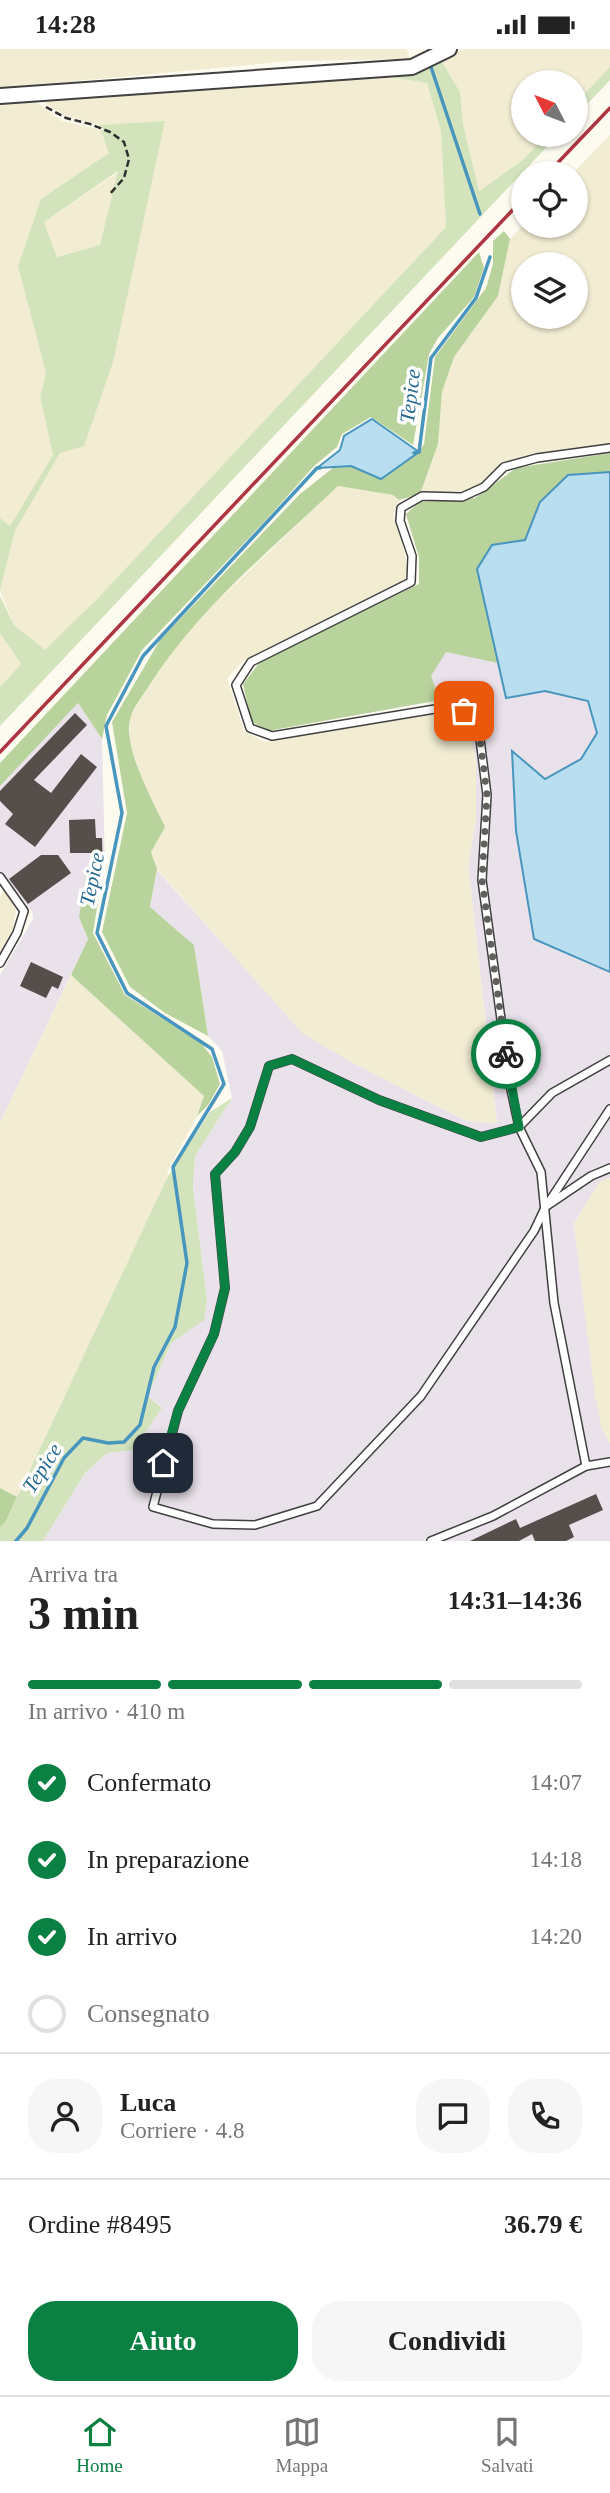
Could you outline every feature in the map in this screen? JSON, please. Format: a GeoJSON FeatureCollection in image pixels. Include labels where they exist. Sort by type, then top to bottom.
{"type":"FeatureCollection","features":[{"type":"Feature","properties":{"kind":"street"},"geometry":{"type":"LineString","coordinates":[[0,96],[412,67],[443,52]]}},
{"type":"Feature","properties":{"kind":"lane"},"geometry":{"type":"LineString","coordinates":[[586,1466],[554,1303],[541,1172],[519,1127],[510,1085],[482,880],[487,795],[479,731],[464,711],[447,707],[272,736],[250,728],[236,685],[251,662],[411,582],[412,556],[400,521],[401,508],[422,496],[462,497],[484,487],[504,467],[537,458],[610,447]]}},
{"type":"Feature","properties":{"kind":"lane"},"geometry":{"type":"LineString","coordinates":[[0,877],[24,911],[17,933],[0,963]]}},
{"type":"Feature","properties":{"kind":"lane"},"geometry":{"type":"LineString","coordinates":[[610,1059],[552,1093],[519,1127],[481,1137],[379,1100],[292,1059],[269,1066],[250,1127],[235,1152],[215,1174],[225,1288],[214,1334],[178,1411],[153,1507],[213,1524],[255,1525],[317,1506],[421,1396],[534,1231],[545,1207],[610,1109]]}},
{"type":"Feature","properties":{"kind":"lane"},"geometry":{"type":"LineString","coordinates":[[545,1207],[591,1176],[610,1168]]}},
{"type":"Feature","properties":{"kind":"lane"},"geometry":{"type":"LineString","coordinates":[[431,1541],[493,1515],[586,1466],[610,1462]]}},
{"type":"Feature","properties":{"kind":"path"},"geometry":{"type":"LineString","coordinates":[[37,93],[42,104],[66,118],[110,132],[124,142],[129,159],[124,178],[109,195]]}},
{"type":"Feature","properties":{"kind":"shaded area"},"geometry":{"type":"Polygon","coordinates":[[[0,49],[406,49],[410,59],[290,61],[0,88],[0,49]]]}},
{"type":"Feature","properties":{"kind":"shaded area"},"geometry":{"type":"Polygon","coordinates":[[[463,49],[610,49],[610,67],[588,90],[588,70],[511,70],[511,147],[535,147],[521,161],[511,161],[511,168],[479,191],[463,124],[460,92],[441,60],[463,49]]]}},
{"type":"Feature","properties":{"kind":"shaded area"},"geometry":{"type":"Polygon","coordinates":[[[390,77],[427,83],[441,131],[446,227],[45,651],[14,625],[0,591],[15,531],[60,453],[165,122],[99,125],[66,116],[43,102],[46,98],[192,86],[390,77]]]}},
{"type":"Feature","properties":{"kind":"shaded area"},"geometry":{"type":"Polygon","coordinates":[[[32,99],[62,121],[101,130],[110,153],[41,199],[18,266],[46,373],[40,397],[53,455],[10,527],[0,518],[0,102],[32,99]]]}},
{"type":"Feature","properties":{"kind":"shaded area"},"geometry":{"type":"Polygon","coordinates":[[[610,135],[610,445],[503,465],[482,485],[468,490],[420,494],[438,444],[442,392],[454,357],[498,296],[510,239],[588,238],[588,161],[585,161],[610,135]]]}},
{"type":"Feature","properties":{"kind":"shaded area"},"geometry":{"type":"Polygon","coordinates":[[[120,171],[100,245],[57,257],[44,222],[120,171]]]}},
{"type":"Feature","properties":{"kind":"shaded area"},"geometry":{"type":"Polygon","coordinates":[[[610,453],[610,1178],[599,1183],[574,1224],[602,1429],[610,1443],[610,1541],[43,1541],[85,1473],[107,1453],[133,1450],[162,1407],[148,1396],[171,1343],[203,1320],[207,1300],[193,1187],[195,1156],[232,1098],[222,1051],[208,1036],[194,945],[150,907],[157,870],[303,1033],[353,1063],[467,1121],[497,1123],[468,864],[476,819],[476,761],[454,711],[440,700],[267,731],[243,684],[260,662],[419,584],[419,557],[406,514],[420,502],[475,498],[516,468],[610,453]]]}},
{"type":"Feature","properties":{"kind":"shaded area"},"geometry":{"type":"Polygon","coordinates":[[[338,486],[393,495],[399,500],[393,515],[400,532],[408,572],[405,582],[243,661],[227,678],[244,731],[264,742],[454,711],[469,725],[476,761],[476,819],[468,864],[497,1124],[467,1121],[353,1063],[302,1033],[157,869],[151,852],[141,777],[130,743],[130,717],[168,656],[205,613],[338,486]]]}},
{"type":"Feature","properties":{"kind":"shaded area"},"geometry":{"type":"Polygon","coordinates":[[[0,633],[21,664],[0,687],[0,633]]]}},
{"type":"Feature","properties":{"kind":"shaded area"},"geometry":{"type":"Polygon","coordinates":[[[78,703],[102,739],[105,866],[102,876],[86,874],[79,917],[88,939],[0,1123],[0,975],[33,919],[32,911],[0,873],[0,786],[78,703]]]}},
{"type":"Feature","properties":{"kind":"shaded area"},"geometry":{"type":"Polygon","coordinates":[[[5,886],[16,912],[11,937],[0,955],[0,897],[5,886]]]}},
{"type":"Feature","properties":{"kind":"shaded area"},"geometry":{"type":"Polygon","coordinates":[[[71,975],[204,1096],[197,1116],[168,1170],[167,1178],[17,1497],[0,1488],[0,1123],[71,975]]]}},
{"type":"Feature","properties":{"kind":"shaded area"},"geometry":{"type":"Polygon","coordinates":[[[610,1178],[610,1443],[602,1429],[595,1395],[574,1224],[599,1182],[610,1178]]]}},
{"type":"Feature","properties":{"kind":"green space"},"geometry":{"type":"Polygon","coordinates":[[[441,60],[460,92],[463,124],[479,191],[511,168],[511,185],[0,726],[0,687],[21,664],[0,633],[0,596],[14,625],[45,650],[98,598],[446,227],[441,131],[427,83],[390,77],[441,60]]]}},
{"type":"Feature","properties":{"kind":"green space"},"geometry":{"type":"Polygon","coordinates":[[[610,67],[610,80],[588,103],[588,90],[610,67]]]}},
{"type":"Feature","properties":{"kind":"green space"},"geometry":{"type":"Polygon","coordinates":[[[165,121],[113,362],[84,446],[60,453],[15,531],[0,591],[0,518],[10,526],[53,455],[40,397],[46,373],[18,266],[41,199],[109,153],[101,130],[104,130],[99,125],[165,121]],[[118,171],[44,222],[57,257],[100,245],[118,171]]]}},
{"type":"Feature","properties":{"kind":"green space"},"geometry":{"type":"Polygon","coordinates":[[[535,147],[547,147],[533,161],[521,161],[535,147]]]}},
{"type":"Feature","properties":{"kind":"green space"},"geometry":{"type":"Polygon","coordinates":[[[504,231],[510,239],[498,296],[454,357],[442,392],[438,444],[420,494],[399,500],[393,495],[338,486],[211,607],[167,660],[131,716],[130,742],[134,757],[165,827],[151,852],[157,869],[150,907],[194,945],[208,1036],[165,1013],[130,987],[102,932],[127,813],[112,722],[160,640],[300,494],[334,467],[351,466],[381,479],[419,452],[424,444],[435,357],[486,288],[493,264],[493,241],[504,231]]]}},
{"type":"Feature","properties":{"kind":"green space"},"geometry":{"type":"Polygon","coordinates":[[[479,252],[484,268],[474,297],[438,338],[429,354],[413,445],[371,417],[342,434],[337,447],[314,466],[142,650],[107,715],[102,739],[78,703],[0,786],[0,763],[479,252]]]}},
{"type":"Feature","properties":{"kind":"green space"},"geometry":{"type":"Polygon","coordinates":[[[610,453],[610,472],[568,475],[540,502],[525,540],[477,569],[498,663],[446,652],[431,676],[440,700],[267,731],[251,721],[243,684],[260,662],[419,584],[419,557],[406,514],[420,502],[475,498],[516,468],[610,453]]]}},
{"type":"Feature","properties":{"kind":"green space"},"geometry":{"type":"Polygon","coordinates":[[[86,874],[102,876],[93,933],[125,995],[201,1043],[212,1057],[220,1084],[208,1105],[197,1116],[204,1096],[71,975],[88,939],[79,917],[86,874]]]}},
{"type":"Feature","properties":{"kind":"green space"},"geometry":{"type":"Polygon","coordinates":[[[232,1098],[195,1156],[193,1187],[207,1300],[204,1320],[171,1343],[148,1396],[162,1408],[133,1450],[107,1453],[85,1473],[43,1541],[0,1541],[0,1527],[5,1523],[167,1178],[210,1112],[232,1098]]]}},
{"type":"Feature","properties":{"kind":"green space"},"geometry":{"type":"Polygon","coordinates":[[[0,1488],[17,1497],[5,1523],[0,1527],[0,1488]]]}},
{"type":"Feature","properties":{"kind":"water"},"geometry":{"type":"Polygon","coordinates":[[[372,419],[419,452],[381,479],[351,466],[317,468],[340,450],[344,436],[372,419]]]}},
{"type":"Feature","properties":{"kind":"water"},"geometry":{"type":"Polygon","coordinates":[[[610,472],[610,972],[534,939],[516,831],[512,751],[545,779],[581,759],[597,733],[588,701],[545,691],[506,698],[477,569],[492,545],[525,540],[540,502],[568,475],[610,472]]]}},
{"type":"Feature","properties":{"kind":"building"},"geometry":{"type":"Polygon","coordinates":[[[75,713],[87,725],[34,780],[51,793],[81,754],[97,767],[35,847],[5,824],[13,814],[0,801],[0,791],[75,713]]]}},
{"type":"Feature","properties":{"kind":"building"},"geometry":{"type":"Polygon","coordinates":[[[95,819],[96,838],[102,838],[103,867],[93,867],[92,853],[70,853],[69,820],[95,819]]]}},
{"type":"Feature","properties":{"kind":"building"},"geometry":{"type":"Polygon","coordinates":[[[41,855],[58,855],[71,873],[28,904],[9,879],[41,855]]]}},
{"type":"Feature","properties":{"kind":"building"},"geometry":{"type":"Polygon","coordinates":[[[31,962],[63,977],[58,989],[52,986],[46,998],[20,986],[31,962]]]}},
{"type":"Feature","properties":{"kind":"building"},"geometry":{"type":"Polygon","coordinates":[[[596,1494],[603,1510],[569,1525],[574,1537],[566,1541],[535,1541],[532,1534],[519,1541],[470,1541],[516,1519],[520,1528],[596,1494]]]}},
{"type":"Feature","properties":{"kind":"waterway","name":"Tepice"},"geometry":{"type":"LineString","coordinates":[[430,64],[480,214]]}},
{"type":"Feature","properties":{"kind":"waterway","name":"Tepice"},"geometry":{"type":"LineString","coordinates":[[414,453],[419,452],[431,358],[476,298],[490,257]]}},
{"type":"Feature","properties":{"kind":"waterway","name":"Tepice"},"geometry":{"type":"LineString","coordinates":[[16,1541],[27,1528],[64,1458],[83,1438],[108,1443],[124,1442],[140,1425],[154,1367],[175,1327],[187,1263],[173,1167],[224,1084],[212,1049],[127,993],[97,933],[122,813],[106,726],[143,656],[317,468],[320,468]]}},
{"type":"Feature","properties":{"kind":"railway"},"geometry":{"type":"LineString","coordinates":[[559,161],[610,108]]}},
{"type":"Feature","properties":{"kind":"railway"},"geometry":{"type":"LineString","coordinates":[[0,752],[511,212]]}},
{"type":"Feature","properties":{"kind":"way so far"},"geometry":{"type":"LineString","coordinates":[[464,711],[479,731],[487,795],[482,880],[506,1054]]}},
{"type":"Feature","properties":{"kind":"route"},"geometry":{"type":"LineString","coordinates":[[163,1463],[178,1411],[214,1334],[225,1288],[215,1174],[235,1152],[250,1127],[269,1066],[292,1059],[379,1100],[481,1137],[519,1127],[506,1054]]}}]}
